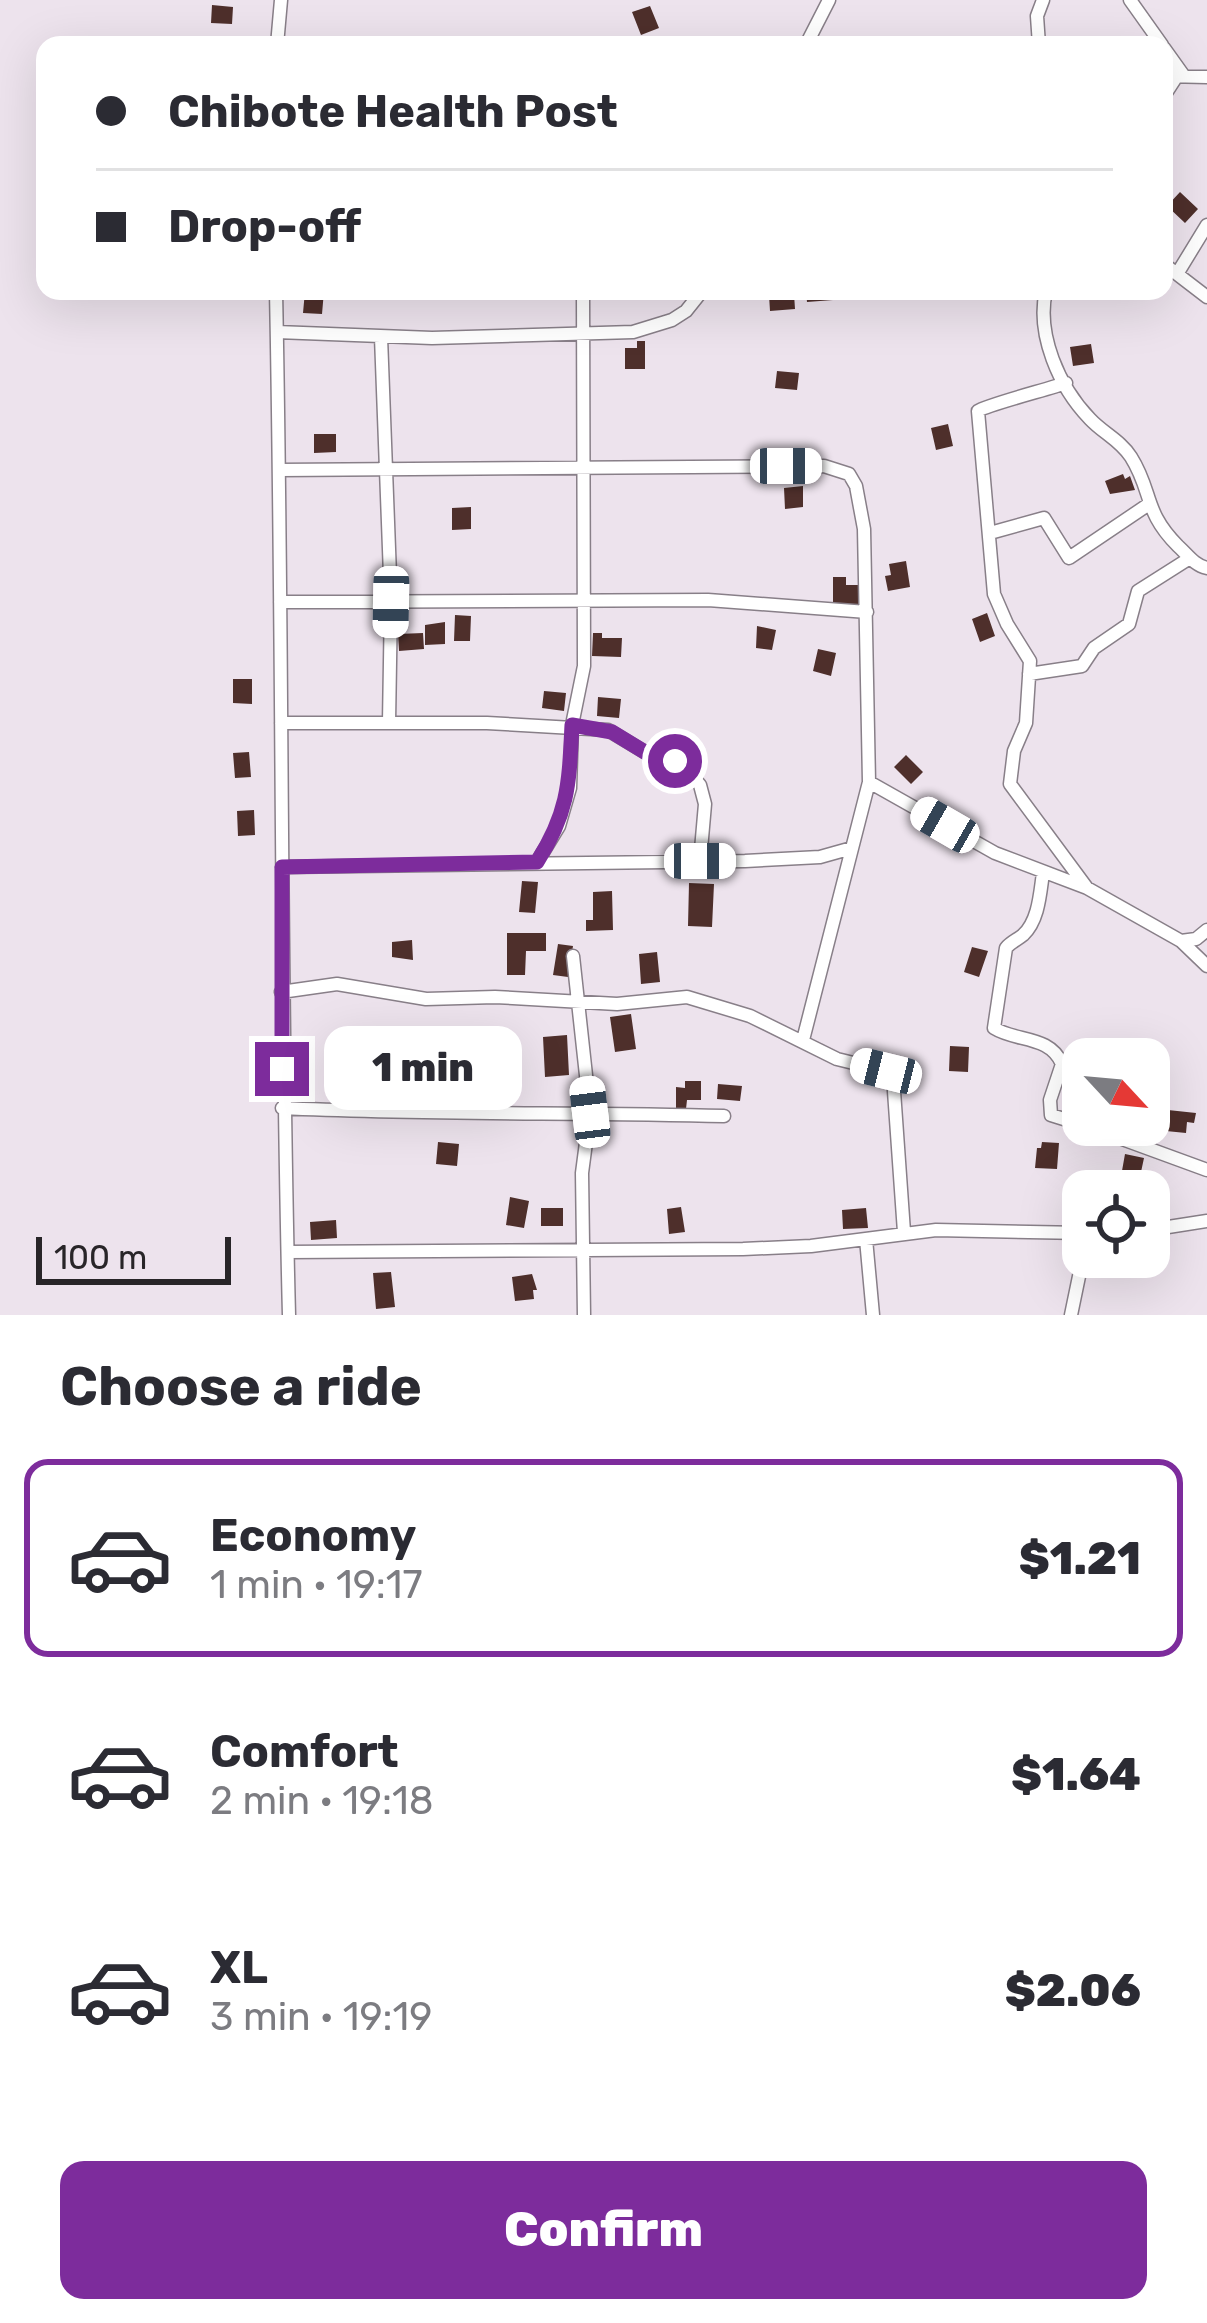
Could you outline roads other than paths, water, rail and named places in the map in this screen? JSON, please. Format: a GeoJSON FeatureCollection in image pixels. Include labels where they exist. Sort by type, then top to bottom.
{"type":"FeatureCollection","features":[{"type":"Feature","properties":{"kind":"street"},"geometry":{"type":"LineString","coordinates":[[279,36],[281,0]]}},
{"type":"Feature","properties":{"kind":"street"},"geometry":{"type":"LineString","coordinates":[[806,0],[820,14]]}},
{"type":"Feature","properties":{"kind":"street"},"geometry":{"type":"LineString","coordinates":[[810,36],[830,0]]}},
{"type":"Feature","properties":{"kind":"street"},"geometry":{"type":"LineString","coordinates":[[1038,36],[1037,16],[1043,0]]}},
{"type":"Feature","properties":{"kind":"street"},"geometry":{"type":"LineString","coordinates":[[1130,0],[1155,36]]}},
{"type":"Feature","properties":{"kind":"street"},"geometry":{"type":"LineString","coordinates":[[1175,76],[1207,76]]}},
{"type":"Feature","properties":{"kind":"street"},"geometry":{"type":"LineString","coordinates":[[1177,274],[1207,225]]}},
{"type":"Feature","properties":{"kind":"street"},"geometry":{"type":"LineString","coordinates":[[1173,271],[1207,297]]}},
{"type":"Feature","properties":{"kind":"street"},"geometry":{"type":"LineString","coordinates":[[276,300],[282,1108],[289,1315]]}},
{"type":"Feature","properties":{"kind":"street"},"geometry":{"type":"LineString","coordinates":[[537,862],[558,830],[570,788],[572,725],[583,679],[583,300]]}},
{"type":"Feature","properties":{"kind":"street"},"geometry":{"type":"LineString","coordinates":[[277,332],[381,337],[634,332],[686,311],[695,300]]}},
{"type":"Feature","properties":{"kind":"street"},"geometry":{"type":"LineString","coordinates":[[1045,300],[1043,326],[1066,383],[1089,418],[1127,451],[1159,526],[1190,558],[1207,568]]}},
{"type":"Feature","properties":{"kind":"street"},"geometry":{"type":"LineString","coordinates":[[381,337],[391,602],[389,722]]}},
{"type":"Feature","properties":{"kind":"street"},"geometry":{"type":"LineString","coordinates":[[1066,383],[1015,401],[984,405],[978,411],[994,594],[1028,656],[1027,723],[1012,757],[1010,784],[1087,888]]}},
{"type":"Feature","properties":{"kind":"street"},"geometry":{"type":"LineString","coordinates":[[280,470],[838,468],[849,474],[861,504],[869,782],[803,1040]]}},
{"type":"Feature","properties":{"kind":"street"},"geometry":{"type":"LineString","coordinates":[[990,533],[1047,519],[1069,558],[1149,505]]}},
{"type":"Feature","properties":{"kind":"street"},"geometry":{"type":"LineString","coordinates":[[1029,674],[1082,666],[1094,648],[1129,624],[1138,591],[1190,558]]}},
{"type":"Feature","properties":{"kind":"street"},"geometry":{"type":"LineString","coordinates":[[280,602],[725,600],[867,612]]}},
{"type":"Feature","properties":{"kind":"street"},"geometry":{"type":"LineString","coordinates":[[281,723],[572,725],[612,732],[648,754],[675,761],[692,775],[705,803],[700,861]]}},
{"type":"Feature","properties":{"kind":"street"},"geometry":{"type":"LineString","coordinates":[[869,782],[994,853],[1087,888],[1181,941],[1207,966]]}},
{"type":"Feature","properties":{"kind":"street"},"geometry":{"type":"LineString","coordinates":[[282,867],[700,861],[820,857],[852,848]]}},
{"type":"Feature","properties":{"kind":"street"},"geometry":{"type":"LineString","coordinates":[[1043,873],[1032,921],[1006,948],[994,1028],[1056,1052],[1062,1064],[1050,1100],[1051,1115],[1062,1118]]}},
{"type":"Feature","properties":{"kind":"street"},"geometry":{"type":"LineString","coordinates":[[1181,941],[1196,939],[1207,930]]}},
{"type":"Feature","properties":{"kind":"street"},"geometry":{"type":"LineString","coordinates":[[573,956],[590,1112],[583,1152],[584,1315]]}},
{"type":"Feature","properties":{"kind":"street"},"geometry":{"type":"LineString","coordinates":[[281,992],[338,984],[426,999],[468,996],[598,1004],[667,997],[704,1000],[837,1059],[893,1076],[900,1124],[895,1148],[904,1232]]}},
{"type":"Feature","properties":{"kind":"street"},"geometry":{"type":"LineString","coordinates":[[282,1108],[428,1115],[724,1116]]}},
{"type":"Feature","properties":{"kind":"street"},"geometry":{"type":"LineString","coordinates":[[1141,1146],[1207,1170]]}},
{"type":"Feature","properties":{"kind":"street"},"geometry":{"type":"LineString","coordinates":[[1170,1227],[1207,1221]]}},
{"type":"Feature","properties":{"kind":"street"},"geometry":{"type":"LineString","coordinates":[[288,1252],[743,1249],[904,1232],[1062,1232]]}},
{"type":"Feature","properties":{"kind":"street"},"geometry":{"type":"LineString","coordinates":[[866,1239],[873,1315]]}},
{"type":"Feature","properties":{"kind":"street"},"geometry":{"type":"LineString","coordinates":[[1071,1315],[1079,1278]]}}]}
